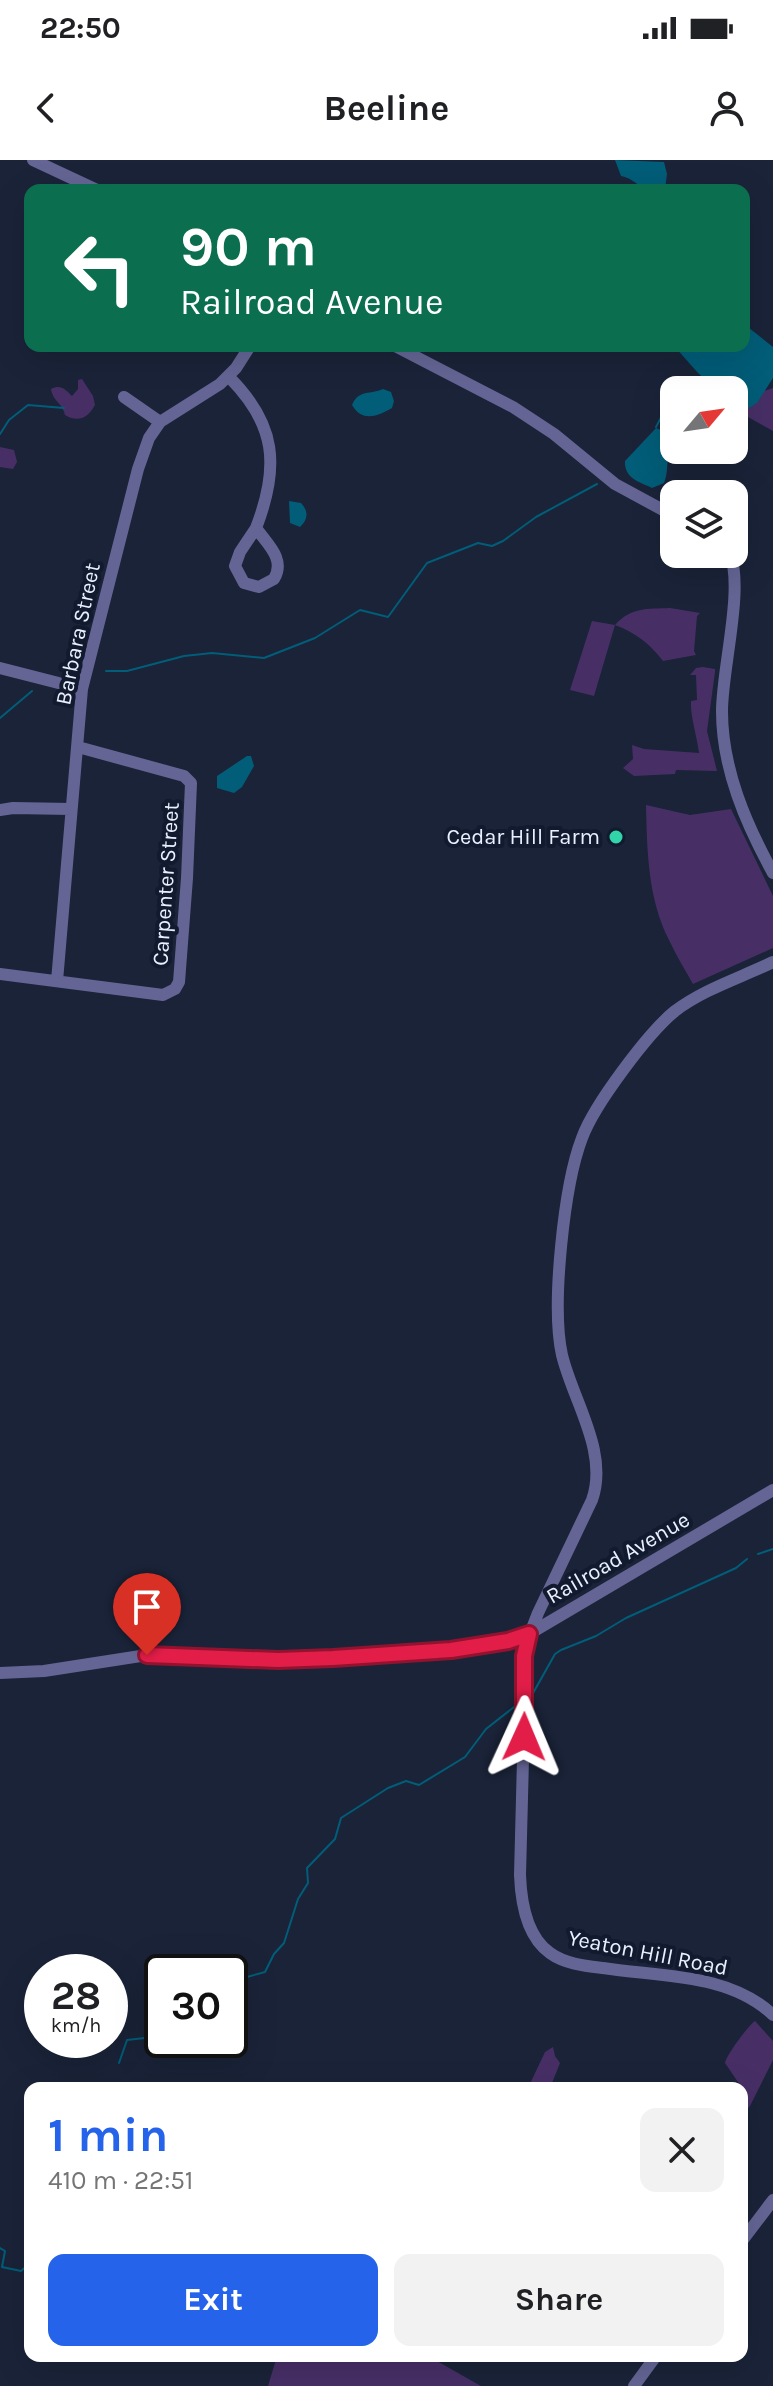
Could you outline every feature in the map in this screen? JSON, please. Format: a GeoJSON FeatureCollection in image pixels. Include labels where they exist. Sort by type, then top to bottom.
{"type":"FeatureCollection","features":[{"type":"Feature","properties":{"kind":"street"},"geometry":{"type":"LineString","coordinates":[[33,160],[84,184]]}},
{"type":"Feature","properties":{"kind":"street"},"geometry":{"type":"LineString","coordinates":[[124,397],[160,422],[229,377],[246,352]]}},
{"type":"Feature","properties":{"kind":"street"},"geometry":{"type":"LineString","coordinates":[[407,352],[513,407],[554,434],[615,484],[660,508]]}},
{"type":"Feature","properties":{"kind":"street"},"geometry":{"type":"LineString","coordinates":[[229,377],[257,409],[267,437],[270,474],[264,507],[235,566],[244,583],[259,587],[274,579],[279,565],[275,553],[256,528]]}},
{"type":"Feature","properties":{"kind":"street","name":"Barbara Street"},"geometry":{"type":"LineString","coordinates":[[57,981],[82,689],[138,469],[149,438],[160,422]]}},
{"type":"Feature","properties":{"kind":"street"},"geometry":{"type":"LineString","coordinates":[[733,568],[735,578],[722,711],[724,746],[731,778],[744,813],[773,873]]}},
{"type":"Feature","properties":{"kind":"street"},"geometry":{"type":"LineString","coordinates":[[0,668],[82,689]]}},
{"type":"Feature","properties":{"kind":"street","name":"Carpenter Street"},"geometry":{"type":"LineString","coordinates":[[57,981],[156,995],[172,992],[180,974],[193,789],[188,779],[174,772],[78,747]]}},
{"type":"Feature","properties":{"kind":"street"},"geometry":{"type":"LineString","coordinates":[[0,810],[71,809]]}},
{"type":"Feature","properties":{"kind":"street","name":"Yeaton Hill Road"},"geometry":{"type":"LineString","coordinates":[[773,962],[698,996],[663,1022],[609,1093],[582,1138],[569,1197],[559,1275],[558,1316],[565,1367],[595,1454],[598,1481],[529,1634],[524,1656],[520,1875],[525,1912],[535,1937],[551,1954],[572,1963],[728,1988],[752,1997],[773,2015]]}},
{"type":"Feature","properties":{"kind":"street"},"geometry":{"type":"LineString","coordinates":[[0,974],[57,981]]}},
{"type":"Feature","properties":{"kind":"street","name":"Railroad Avenue"},"geometry":{"type":"LineString","coordinates":[[0,1673],[44,1671],[147,1655],[285,1660],[438,1651],[498,1643],[529,1634],[773,1490]]}},
{"type":"Feature","properties":{"kind":"street"},"geometry":{"type":"LineString","coordinates":[[748,2233],[773,2200]]}},
{"type":"Feature","properties":{"kind":"street"},"geometry":{"type":"LineString","coordinates":[[634,2386],[652,2362]]}},
{"type":"Feature","properties":{"kind":"shaded area"},"geometry":{"type":"Polygon","coordinates":[[[82,379],[95,405],[86,416],[74,419],[65,415],[51,389],[60,387],[72,396],[78,389],[78,380],[82,379]]]}},
{"type":"Feature","properties":{"kind":"shaded area"},"geometry":{"type":"Polygon","coordinates":[[[773,388],[773,431],[748,417],[748,406],[756,403],[764,391],[773,388]]]}},
{"type":"Feature","properties":{"kind":"shaded area"},"geometry":{"type":"Polygon","coordinates":[[[0,447],[14,450],[17,462],[13,469],[0,467],[0,447]]]}},
{"type":"Feature","properties":{"kind":"shaded area"},"geometry":{"type":"Polygon","coordinates":[[[670,608],[700,613],[697,616],[696,655],[663,661],[642,639],[615,625],[633,612],[647,609],[670,608]]]}},
{"type":"Feature","properties":{"kind":"shaded area"},"geometry":{"type":"Polygon","coordinates":[[[592,621],[615,625],[594,696],[570,690],[592,621]]]}},
{"type":"Feature","properties":{"kind":"shaded area"},"geometry":{"type":"Polygon","coordinates":[[[696,668],[715,669],[707,731],[717,771],[676,770],[675,774],[634,776],[623,768],[633,759],[632,745],[644,749],[699,753],[691,707],[691,701],[697,700],[696,675],[690,675],[696,668]]]}},
{"type":"Feature","properties":{"kind":"shaded area"},"geometry":{"type":"Polygon","coordinates":[[[646,805],[690,815],[731,809],[773,896],[773,948],[693,984],[669,940],[657,908],[648,857],[646,805]]]}},
{"type":"Feature","properties":{"kind":"shaded area"},"geometry":{"type":"Polygon","coordinates":[[[755,2021],[773,2041],[773,2060],[748,2108],[748,2082],[738,2082],[725,2063],[755,2021]]]}},
{"type":"Feature","properties":{"kind":"shaded area"},"geometry":{"type":"Polygon","coordinates":[[[553,2047],[560,2063],[552,2082],[531,2082],[545,2052],[553,2047]]]}},
{"type":"Feature","properties":{"kind":"shaded area"},"geometry":{"type":"Polygon","coordinates":[[[275,2362],[439,2362],[481,2386],[268,2386],[275,2362]]]}},
{"type":"Feature","properties":{"kind":"water"},"geometry":{"type":"Polygon","coordinates":[[[615,160],[664,162],[667,174],[666,184],[638,184],[621,176],[615,160]]]}},
{"type":"Feature","properties":{"kind":"water"},"geometry":{"type":"Polygon","coordinates":[[[750,329],[773,347],[773,378],[757,403],[749,408],[748,376],[701,376],[679,352],[750,352],[750,329]]]}},
{"type":"Feature","properties":{"kind":"water"},"geometry":{"type":"Polygon","coordinates":[[[383,389],[391,392],[394,401],[392,408],[365,416],[352,405],[361,394],[383,389]]]}},
{"type":"Feature","properties":{"kind":"water"},"geometry":{"type":"Polygon","coordinates":[[[656,428],[660,430],[660,464],[668,464],[665,480],[660,480],[660,485],[652,488],[637,481],[627,472],[625,461],[656,428]]]}},
{"type":"Feature","properties":{"kind":"water"},"geometry":{"type":"Polygon","coordinates":[[[289,501],[301,503],[305,509],[306,518],[300,527],[290,523],[289,501]]]}},
{"type":"Feature","properties":{"kind":"water"},"geometry":{"type":"Polygon","coordinates":[[[251,756],[254,766],[242,787],[234,793],[217,788],[217,776],[251,756]]]}},
{"type":"Feature","properties":{"kind":"waterway"},"geometry":{"type":"LineString","coordinates":[[0,434],[9,420],[28,405],[64,408]]}},
{"type":"Feature","properties":{"kind":"waterway"},"geometry":{"type":"LineString","coordinates":[[656,427],[660,419]]}},
{"type":"Feature","properties":{"kind":"waterway"},"geometry":{"type":"LineString","coordinates":[[106,671],[127,671],[184,656],[212,653],[264,658],[315,638],[360,610],[388,617],[427,563],[478,543],[492,546],[503,541],[536,517],[597,484]]}},
{"type":"Feature","properties":{"kind":"waterway"},"geometry":{"type":"LineString","coordinates":[[69,657],[81,655]]}},
{"type":"Feature","properties":{"kind":"waterway"},"geometry":{"type":"LineString","coordinates":[[0,718],[32,691]]}},
{"type":"Feature","properties":{"kind":"waterway"},"geometry":{"type":"LineString","coordinates":[[758,1554],[773,1549]]}},
{"type":"Feature","properties":{"kind":"waterway"},"geometry":{"type":"LineString","coordinates":[[532,1695],[555,1654],[561,1650],[736,1568],[747,1559]]}},
{"type":"Feature","properties":{"kind":"waterway"},"geometry":{"type":"LineString","coordinates":[[248,1977],[265,1972],[284,1943],[298,1899],[308,1883],[307,1868],[335,1839],[341,1818],[388,1788],[406,1781],[419,1785],[465,1757],[486,1729],[514,1707]]}},
{"type":"Feature","properties":{"kind":"waterway"},"geometry":{"type":"LineString","coordinates":[[119,2063],[127,2040],[144,2038]]}},
{"type":"Feature","properties":{"kind":"waterway"},"geometry":{"type":"LineString","coordinates":[[0,2248],[5,2251],[2,2267],[21,2271],[24,2268]]}},
{"type":"Feature","properties":{"kind":"place","name":"Cedar Hill Farm"},"geometry":{"type":"Point","coordinates":[616,837]}},
{"type":"Feature","properties":{"kind":"route"},"geometry":{"type":"LineString","coordinates":[[147,1655],[278,1660],[333,1658],[451,1650],[508,1641],[529,1634],[524,1656],[524,1737]]}}]}
